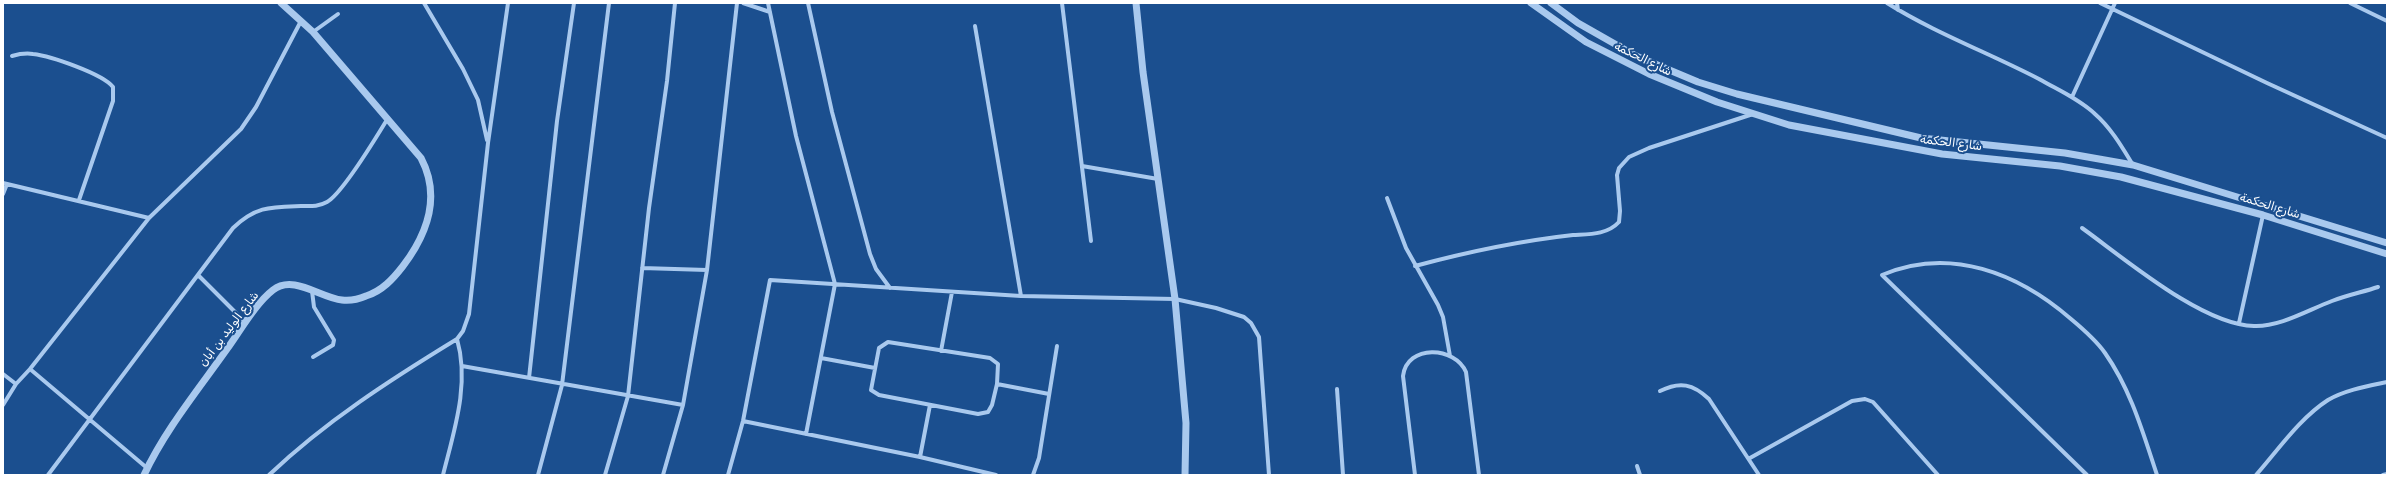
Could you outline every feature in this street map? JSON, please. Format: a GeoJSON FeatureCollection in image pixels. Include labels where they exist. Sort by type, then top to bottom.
{"type":"FeatureCollection","features":[{"type":"Feature","properties":{"kind":"street","name":"شارع الوليد بن أبان"},"geometry":{"type":"LineString","coordinates":[[145,472],[169,429],[246,323],[274,289],[288,285],[343,300],[367,296],[381,289],[395,276],[408,260],[426,228],[432,194],[430,178],[421,158],[389,118],[313,32],[281,3]]}},
{"type":"Feature","properties":{"kind":"street"},"geometry":{"type":"LineString","coordinates":[[424,3],[463,69],[478,100],[488,143]]}},
{"type":"Feature","properties":{"kind":"street"},"geometry":{"type":"LineString","coordinates":[[270,475],[291,455],[342,413],[374,390],[457,339],[463,331],[469,314],[488,143],[508,3]]}},
{"type":"Feature","properties":{"kind":"street"},"geometry":{"type":"LineString","coordinates":[[529,378],[558,121],[574,3]]}},
{"type":"Feature","properties":{"kind":"street"},"geometry":{"type":"LineString","coordinates":[[538,475],[562,385],[609,3]]}},
{"type":"Feature","properties":{"kind":"street"},"geometry":{"type":"LineString","coordinates":[[605,475],[628,396],[642,268],[675,3]]}},
{"type":"Feature","properties":{"kind":"street"},"geometry":{"type":"LineString","coordinates":[[663,475],[684,405],[707,270],[737,3]]}},
{"type":"Feature","properties":{"kind":"street"},"geometry":{"type":"LineString","coordinates":[[743,3],[770,12]]}},
{"type":"Feature","properties":{"kind":"street"},"geometry":{"type":"LineString","coordinates":[[768,3],[796,136],[835,284],[806,434]]}},
{"type":"Feature","properties":{"kind":"street"},"geometry":{"type":"LineString","coordinates":[[808,3],[832,112],[870,254],[876,269],[890,288]]}},
{"type":"Feature","properties":{"kind":"street"},"geometry":{"type":"LineString","coordinates":[[1062,3],[1091,241]]}},
{"type":"Feature","properties":{"kind":"street"},"geometry":{"type":"LineString","coordinates":[[1137,3],[1143,72],[1175,299],[1186,423],[1185,475]]}},
{"type":"Feature","properties":{"kind":"street","name":"شارع الحكمة"},"geometry":{"type":"LineString","coordinates":[[1531,3],[1586,42],[1681,89],[1789,125],[1880,144],[1942,154],[2060,166],[2121,176],[2263,215],[2387,254]]}},
{"type":"Feature","properties":{"kind":"street","name":"شارع الحكمة"},"geometry":{"type":"LineString","coordinates":[[1551,3],[1578,23],[1636,56],[1698,82],[1737,94],[1810,113],[1921,138],[1959,144],[2065,153],[2133,166],[2387,243]]}},
{"type":"Feature","properties":{"kind":"street"},"geometry":{"type":"LineString","coordinates":[[1887,3],[1898,10],[2072,97],[2096,115],[2120,143],[2133,166]]}},
{"type":"Feature","properties":{"kind":"street"},"geometry":{"type":"LineString","coordinates":[[1897,3],[1898,10]]}},
{"type":"Feature","properties":{"kind":"street"},"geometry":{"type":"LineString","coordinates":[[2100,3],[2267,83],[2387,138]]}},
{"type":"Feature","properties":{"kind":"street"},"geometry":{"type":"LineString","coordinates":[[2072,97],[2115,3]]}},
{"type":"Feature","properties":{"kind":"street"},"geometry":{"type":"LineString","coordinates":[[2350,3],[2387,21]]}},
{"type":"Feature","properties":{"kind":"street"},"geometry":{"type":"LineString","coordinates":[[313,32],[338,14]]}},
{"type":"Feature","properties":{"kind":"street"},"geometry":{"type":"LineString","coordinates":[[3,405],[16,384],[30,369],[149,218],[241,130],[260,100],[301,21]]}},
{"type":"Feature","properties":{"kind":"street"},"geometry":{"type":"LineString","coordinates":[[975,26],[1020,296]]}},
{"type":"Feature","properties":{"kind":"street"},"geometry":{"type":"LineString","coordinates":[[12,56],[19,54],[34,54],[99,75],[113,86],[113,101],[79,200]]}},
{"type":"Feature","properties":{"kind":"street"},"geometry":{"type":"LineString","coordinates":[[1415,266],[1473,251],[1538,239],[1608,231],[1619,222],[1620,211],[1617,175],[1619,168],[1629,157],[1649,148],[1753,114]]}},
{"type":"Feature","properties":{"kind":"street"},"geometry":{"type":"LineString","coordinates":[[48,475],[199,276],[233,228],[255,211],[272,207],[317,206],[329,201],[359,163],[389,118]]}},
{"type":"Feature","properties":{"kind":"street"},"geometry":{"type":"LineString","coordinates":[[1082,166],[1159,179]]}},
{"type":"Feature","properties":{"kind":"street"},"geometry":{"type":"LineString","coordinates":[[3,194],[5,184],[79,200],[149,218]]}},
{"type":"Feature","properties":{"kind":"street"},"geometry":{"type":"LineString","coordinates":[[1387,198],[1415,266],[1442,317],[1450,356]]}},
{"type":"Feature","properties":{"kind":"street"},"geometry":{"type":"LineString","coordinates":[[2239,323],[2263,215]]}},
{"type":"Feature","properties":{"kind":"street"},"geometry":{"type":"LineString","coordinates":[[2082,228],[2193,304],[2213,315],[2254,326],[2269,324],[2333,300],[2378,287]]}},
{"type":"Feature","properties":{"kind":"street"},"geometry":{"type":"LineString","coordinates":[[2087,475],[1882,275],[1900,267],[1929,262],[1968,264],[2026,286],[2046,299],[2088,334],[2106,353],[2141,422],[2157,475]]}},
{"type":"Feature","properties":{"kind":"street"},"geometry":{"type":"LineString","coordinates":[[642,268],[707,270]]}},
{"type":"Feature","properties":{"kind":"street"},"geometry":{"type":"LineString","coordinates":[[199,276],[246,323]]}},
{"type":"Feature","properties":{"kind":"street"},"geometry":{"type":"LineString","coordinates":[[728,475],[743,421],[770,280],[1020,296],[1175,299],[1244,317],[1256,329],[1261,354],[1269,475]]}},
{"type":"Feature","properties":{"kind":"street"},"geometry":{"type":"LineString","coordinates":[[312,291],[314,307],[334,340],[333,345],[313,357]]}},
{"type":"Feature","properties":{"kind":"street"},"geometry":{"type":"LineString","coordinates":[[942,350],[952,292]]}},
{"type":"Feature","properties":{"kind":"street"},"geometry":{"type":"LineString","coordinates":[[443,475],[459,412],[462,366],[457,339]]}},
{"type":"Feature","properties":{"kind":"street"},"geometry":{"type":"LineString","coordinates":[[888,342],[942,350],[994,359],[999,366],[997,384],[992,405],[988,412],[984,413],[930,405],[873,393],[871,385],[879,348],[888,342]]}},
{"type":"Feature","properties":{"kind":"street"},"geometry":{"type":"LineString","coordinates":[[1033,475],[1039,458],[1048,394],[1057,346]]}},
{"type":"Feature","properties":{"kind":"street"},"geometry":{"type":"LineString","coordinates":[[1415,475],[1402,376],[1404,368],[1413,357],[1420,353],[1435,352],[1450,356],[1463,365],[1466,372],[1479,475]]}},
{"type":"Feature","properties":{"kind":"street"},"geometry":{"type":"LineString","coordinates":[[821,358],[875,368]]}},
{"type":"Feature","properties":{"kind":"street"},"geometry":{"type":"LineString","coordinates":[[462,366],[562,385],[684,405]]}},
{"type":"Feature","properties":{"kind":"street"},"geometry":{"type":"LineString","coordinates":[[30,369],[89,419],[145,472]]}},
{"type":"Feature","properties":{"kind":"street"},"geometry":{"type":"LineString","coordinates":[[3,374],[16,384]]}},
{"type":"Feature","properties":{"kind":"street"},"geometry":{"type":"LineString","coordinates":[[2256,475],[2312,414],[2329,400],[2352,390],[2387,382]]}},
{"type":"Feature","properties":{"kind":"street"},"geometry":{"type":"LineString","coordinates":[[997,384],[1048,394]]}},
{"type":"Feature","properties":{"kind":"street"},"geometry":{"type":"LineString","coordinates":[[1660,391],[1676,384],[1693,387],[1701,392],[1709,399],[1750,458],[1759,475]]}},
{"type":"Feature","properties":{"kind":"street"},"geometry":{"type":"LineString","coordinates":[[1337,389],[1343,475]]}},
{"type":"Feature","properties":{"kind":"street"},"geometry":{"type":"LineString","coordinates":[[1750,458],[1852,400],[1865,399],[1873,402],[1938,475]]}},
{"type":"Feature","properties":{"kind":"street"},"geometry":{"type":"LineString","coordinates":[[920,457],[930,405]]}},
{"type":"Feature","properties":{"kind":"street"},"geometry":{"type":"LineString","coordinates":[[743,421],[920,457],[996,475]]}},
{"type":"Feature","properties":{"kind":"street"},"geometry":{"type":"LineString","coordinates":[[1637,466],[1640,475]]}},
{"type":"Feature","properties":{"kind":"street"},"geometry":{"type":"LineString","coordinates":[[2383,475],[2387,474]]}}]}
